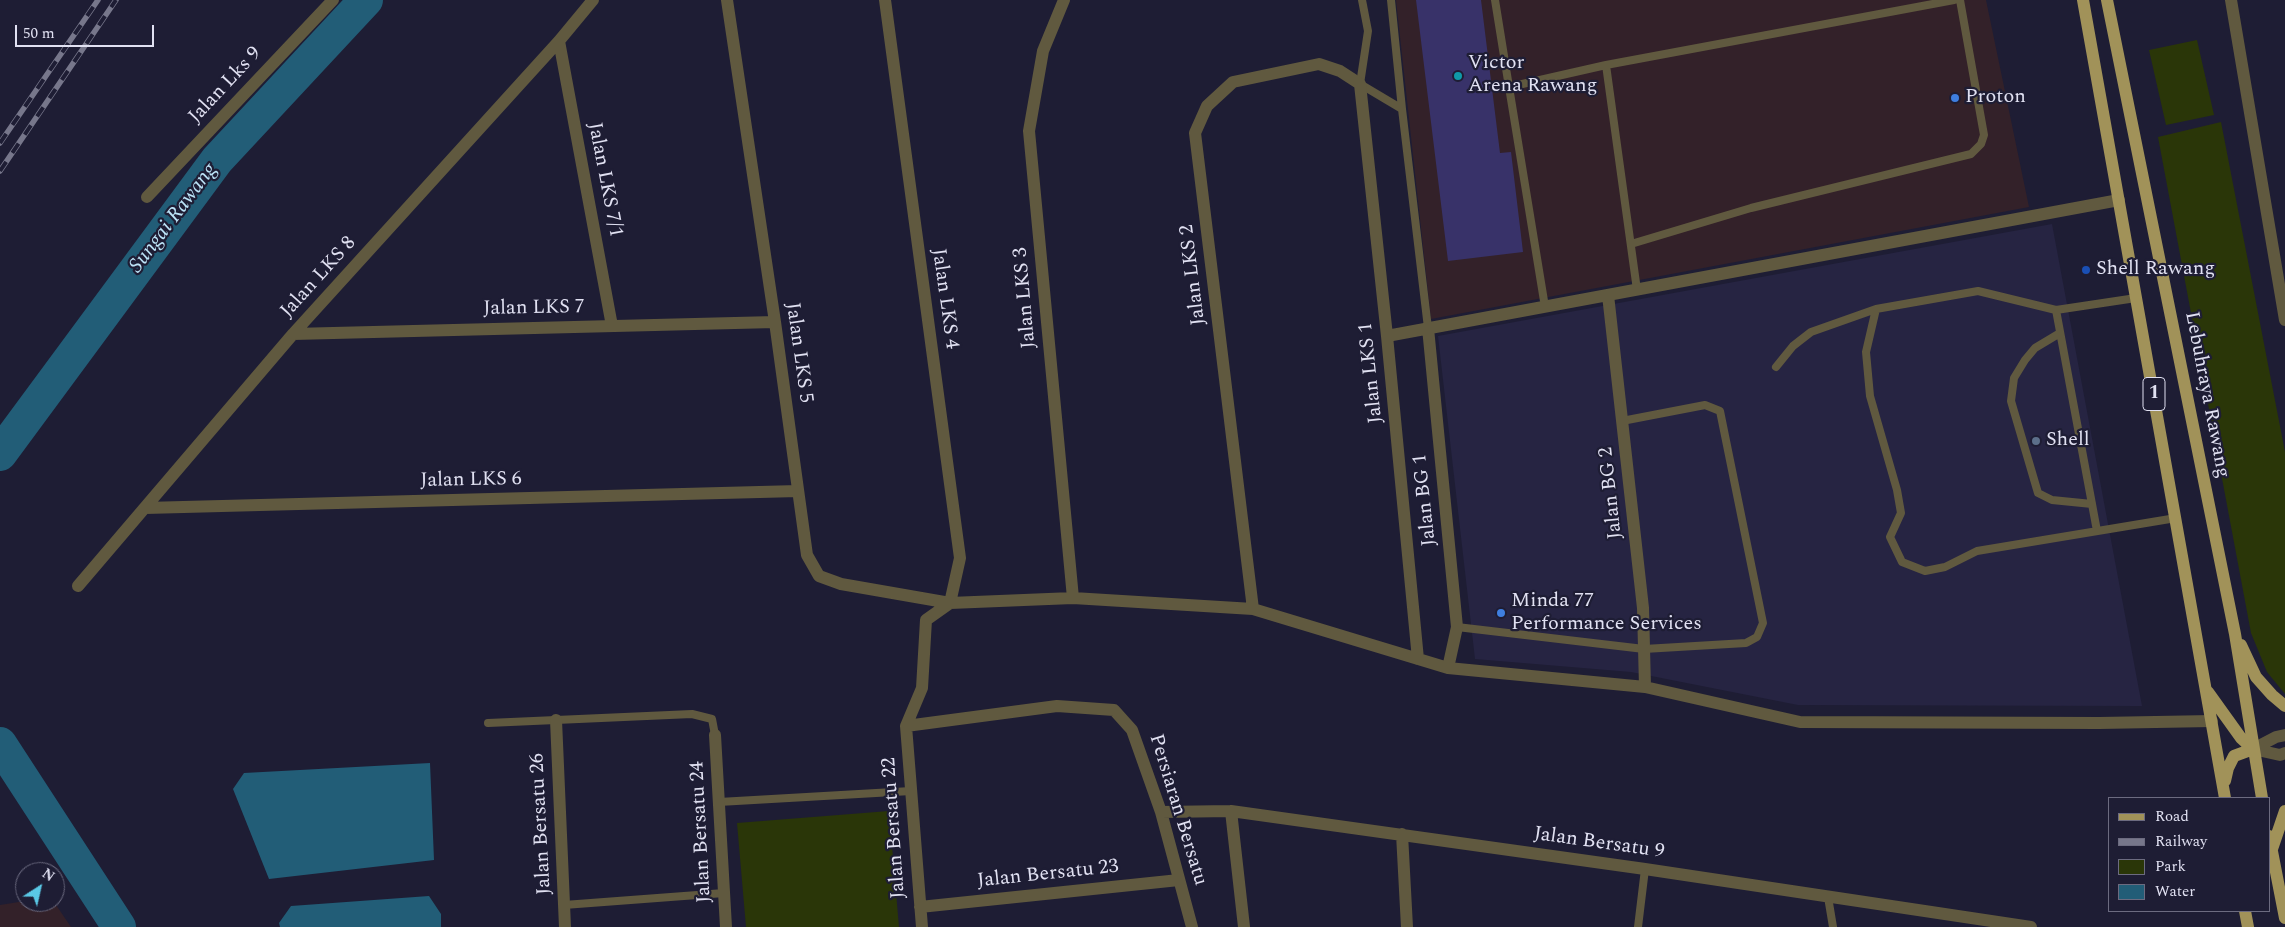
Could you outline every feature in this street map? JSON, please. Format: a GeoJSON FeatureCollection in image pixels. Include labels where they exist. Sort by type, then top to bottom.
{"type":"FeatureCollection","features":[{"type":"Feature","properties":{"kind":"main road","name":"1"},"geometry":{"type":"LineString","coordinates":[[2084,0],[2225,794]]}},
{"type":"Feature","properties":{"kind":"main road","name":"Lebuhraya Rawang"},"geometry":{"type":"LineString","coordinates":[[2107,0],[2235,634],[2262,797]]}},
{"type":"Feature","properties":{"kind":"main road"},"geometry":{"type":"LineString","coordinates":[[2235,634],[2256,677],[2285,706]]}},
{"type":"Feature","properties":{"kind":"main road"},"geometry":{"type":"LineString","coordinates":[[2206,689],[2231,725],[2253,749],[2234,756],[2228,768],[2225,794]]}},
{"type":"Feature","properties":{"kind":"main road"},"geometry":{"type":"LineString","coordinates":[[2272,852],[2285,811]]}},
{"type":"Feature","properties":{"kind":"main road"},"geometry":{"type":"LineString","coordinates":[[2270,841],[2285,918]]}},
{"type":"Feature","properties":{"kind":"main road"},"geometry":{"type":"LineString","coordinates":[[2245,912],[2248,927]]}},
{"type":"Feature","properties":{"kind":"street","name":"Jalan Lks 9"},"geometry":{"type":"LineString","coordinates":[[147,197],[333,0]]}},
{"type":"Feature","properties":{"kind":"street","name":"Jalan LKS 8"},"geometry":{"type":"LineString","coordinates":[[78,586],[293,334],[559,41],[593,0]]}},
{"type":"Feature","properties":{"kind":"street","name":"Jalan LKS 5"},"geometry":{"type":"LineString","coordinates":[[727,0],[807,554],[819,576],[841,584],[950,603],[1073,598],[1253,609],[1448,668],[1645,687],[1800,722],[2099,724],[2212,721]]}},
{"type":"Feature","properties":{"kind":"street","name":"Jalan LKS 4"},"geometry":{"type":"LineString","coordinates":[[885,0],[960,558],[950,603]]}},
{"type":"Feature","properties":{"kind":"street","name":"Jalan LKS 3"},"geometry":{"type":"LineString","coordinates":[[1064,0],[1043,51],[1029,131],[1073,598]]}},
{"type":"Feature","properties":{"kind":"street"},"geometry":{"type":"LineString","coordinates":[[2230,0],[2285,320]]}},
{"type":"Feature","properties":{"kind":"street","name":"Jalan LKS 7/1"},"geometry":{"type":"LineString","coordinates":[[559,41],[612,326]]}},
{"type":"Feature","properties":{"kind":"street","name":"Jalan LKS 2"},"geometry":{"type":"LineString","coordinates":[[1253,609],[1195,133],[1207,106],[1233,82],[1320,64],[1340,71],[1360,84]]}},
{"type":"Feature","properties":{"kind":"street","name":"Jalan LKS 1"},"geometry":{"type":"LineString","coordinates":[[1360,84],[1387,336],[1418,659]]}},
{"type":"Feature","properties":{"kind":"street"},"geometry":{"type":"LineString","coordinates":[[1387,336],[2119,200]]}},
{"type":"Feature","properties":{"kind":"street","name":"Jalan BG 2"},"geometry":{"type":"LineString","coordinates":[[1608,295],[1643,608],[1645,687]]}},
{"type":"Feature","properties":{"kind":"street","name":"Jalan LKS 7"},"geometry":{"type":"LineString","coordinates":[[293,334],[775,322]]}},
{"type":"Feature","properties":{"kind":"street","name":"Jalan BG 1"},"geometry":{"type":"LineString","coordinates":[[1428,328],[1457,626],[1448,668]]}},
{"type":"Feature","properties":{"kind":"street","name":"Jalan LKS 6"},"geometry":{"type":"LineString","coordinates":[[145,508],[798,492]]}},
{"type":"Feature","properties":{"kind":"street"},"geometry":{"type":"LineString","coordinates":[[906,726],[922,688],[926,620],[950,603]]}},
{"type":"Feature","properties":{"kind":"street","name":"Persiaran Bersatu"},"geometry":{"type":"LineString","coordinates":[[906,726],[1057,706],[1114,710],[1132,730],[1161,812],[1192,927]]}},
{"type":"Feature","properties":{"kind":"street","name":"Jalan Bersatu 26"},"geometry":{"type":"LineString","coordinates":[[556,720],[565,927]]}},
{"type":"Feature","properties":{"kind":"street","name":"Jalan Bersatu 22"},"geometry":{"type":"LineString","coordinates":[[906,726],[922,927]]}},
{"type":"Feature","properties":{"kind":"street","name":"Jalan Bersatu 24"},"geometry":{"type":"LineString","coordinates":[[715,735],[726,927]]}},
{"type":"Feature","properties":{"kind":"street"},"geometry":{"type":"LineString","coordinates":[[2253,749],[2276,737],[2285,735]]}},
{"type":"Feature","properties":{"kind":"street"},"geometry":{"type":"LineString","coordinates":[[2253,749],[2280,755],[2285,754]]}},
{"type":"Feature","properties":{"kind":"street"},"geometry":{"type":"LineString","coordinates":[[1231,810],[1244,927]]}},
{"type":"Feature","properties":{"kind":"street","name":"Jalan Bersatu 9"},"geometry":{"type":"LineString","coordinates":[[1161,812],[1231,810],[1645,869],[1828,897],[1965,922],[2031,927]]}},
{"type":"Feature","properties":{"kind":"street"},"geometry":{"type":"LineString","coordinates":[[1402,834],[1407,927]]}},
{"type":"Feature","properties":{"kind":"street","name":"Jalan Bersatu 23"},"geometry":{"type":"LineString","coordinates":[[920,907],[1179,880]]}},
{"type":"Feature","properties":{"kind":"lane"},"geometry":{"type":"LineString","coordinates":[[1362,0],[1368,31],[1360,84],[1402,109]]}},
{"type":"Feature","properties":{"kind":"lane"},"geometry":{"type":"LineString","coordinates":[[1391,0],[1428,328]]}},
{"type":"Feature","properties":{"kind":"lane"},"geometry":{"type":"LineString","coordinates":[[1495,0],[1545,307]]}},
{"type":"Feature","properties":{"kind":"lane"},"geometry":{"type":"LineString","coordinates":[[1509,87],[1606,65],[1954,0]]}},
{"type":"Feature","properties":{"kind":"lane"},"geometry":{"type":"LineString","coordinates":[[1630,244],[1751,208],[1971,154],[1981,144],[1984,136],[1960,0]]}},
{"type":"Feature","properties":{"kind":"lane"},"geometry":{"type":"LineString","coordinates":[[1606,65],[1637,290]]}},
{"type":"Feature","properties":{"kind":"lane"},"geometry":{"type":"LineString","coordinates":[[1776,367],[1793,346],[1811,332],[1876,310],[1978,291],[2056,310],[2136,298]]}},
{"type":"Feature","properties":{"kind":"lane"},"geometry":{"type":"LineString","coordinates":[[1876,310],[1866,352],[1870,396],[1897,490],[1901,512],[1890,537],[1902,562],[1926,571],[1946,567],[1977,551],[2176,518]]}},
{"type":"Feature","properties":{"kind":"lane"},"geometry":{"type":"LineString","coordinates":[[2056,310],[2097,531]]}},
{"type":"Feature","properties":{"kind":"lane"},"geometry":{"type":"LineString","coordinates":[[2060,333],[2035,348],[2025,360],[2014,378],[2011,401],[2038,493],[2052,500],[2092,504]]}},
{"type":"Feature","properties":{"kind":"lane"},"geometry":{"type":"LineString","coordinates":[[1457,626],[1644,649],[1746,643],[1757,637],[1763,623],[1720,411],[1705,405],[1622,421]]}},
{"type":"Feature","properties":{"kind":"lane"},"geometry":{"type":"LineString","coordinates":[[488,723],[692,714],[712,719],[715,735]]}},
{"type":"Feature","properties":{"kind":"lane"},"geometry":{"type":"LineString","coordinates":[[719,802],[911,791]]}},
{"type":"Feature","properties":{"kind":"lane"},"geometry":{"type":"LineString","coordinates":[[1638,927],[1645,869]]}},
{"type":"Feature","properties":{"kind":"lane"},"geometry":{"type":"LineString","coordinates":[[564,905],[724,893]]}},
{"type":"Feature","properties":{"kind":"lane"},"geometry":{"type":"LineString","coordinates":[[1828,897],[1833,927]]}},
{"type":"Feature","properties":{"kind":"shaded area"},"geometry":{"type":"Polygon","coordinates":[[[1396,0],[1986,0],[2029,207],[1431,319],[1396,0]]]}},
{"type":"Feature","properties":{"kind":"shaded area"},"geometry":{"type":"Polygon","coordinates":[[[2052,224],[2142,706],[1798,705],[1631,672],[1475,659],[1438,336],[2052,224]]]}},
{"type":"Feature","properties":{"kind":"shaded area"},"geometry":{"type":"Polygon","coordinates":[[[15,903],[15,912],[61,912],[71,927],[0,927],[0,905],[15,903]]]}},
{"type":"Feature","properties":{"kind":"green space"},"geometry":{"type":"Polygon","coordinates":[[[2197,40],[2214,115],[2166,125],[2149,50],[2197,40]]]}},
{"type":"Feature","properties":{"kind":"green space"},"geometry":{"type":"Polygon","coordinates":[[[2221,122],[2285,452],[2285,694],[2267,672],[2251,633],[2158,137],[2221,122]]]}},
{"type":"Feature","properties":{"kind":"green space"},"geometry":{"type":"Polygon","coordinates":[[[889,811],[899,927],[746,927],[737,823],[889,811]]]}},
{"type":"Feature","properties":{"kind":"water"},"geometry":{"type":"Polygon","coordinates":[[[430,763],[434,860],[269,879],[233,789],[244,773],[430,763]]]}},
{"type":"Feature","properties":{"kind":"water"},"geometry":{"type":"Polygon","coordinates":[[[429,896],[441,914],[441,927],[280,927],[279,923],[291,906],[429,896]]]}},
{"type":"Feature","properties":{"kind":"building","name":"Victor Arena Rawang"},"geometry":{"type":"Polygon","coordinates":[[[1416,0],[1481,0],[1500,153],[1511,152],[1523,252],[1448,261],[1416,0]]]}},
{"type":"Feature","properties":{"kind":"waterway","name":"Sungai Rawang"},"geometry":{"type":"LineString","coordinates":[[0,454],[217,160],[366,0]]}},
{"type":"Feature","properties":{"kind":"waterway","name":"Sungai Rawang"},"geometry":{"type":"LineString","coordinates":[[0,744],[119,927]]}},
{"type":"Feature","properties":{"kind":"railway"},"geometry":{"type":"LineString","coordinates":[[0,143],[98,0]]}},
{"type":"Feature","properties":{"kind":"railway"},"geometry":{"type":"LineString","coordinates":[[0,171],[116,0]]}},
{"type":"Feature","properties":{"kind":"place","name":"Victor Arena Rawang"},"geometry":{"type":"Point","coordinates":[1458,76]}},
{"type":"Feature","properties":{"kind":"place","name":"Proton"},"geometry":{"type":"Point","coordinates":[1955,98]}},
{"type":"Feature","properties":{"kind":"place","name":"Shell Rawang"},"geometry":{"type":"Point","coordinates":[2086,270]}},
{"type":"Feature","properties":{"kind":"place","name":"Shell"},"geometry":{"type":"Point","coordinates":[2036,441]}},
{"type":"Feature","properties":{"kind":"place","name":"Minda 77 Performance Services"},"geometry":{"type":"Point","coordinates":[1501,613]}}]}
